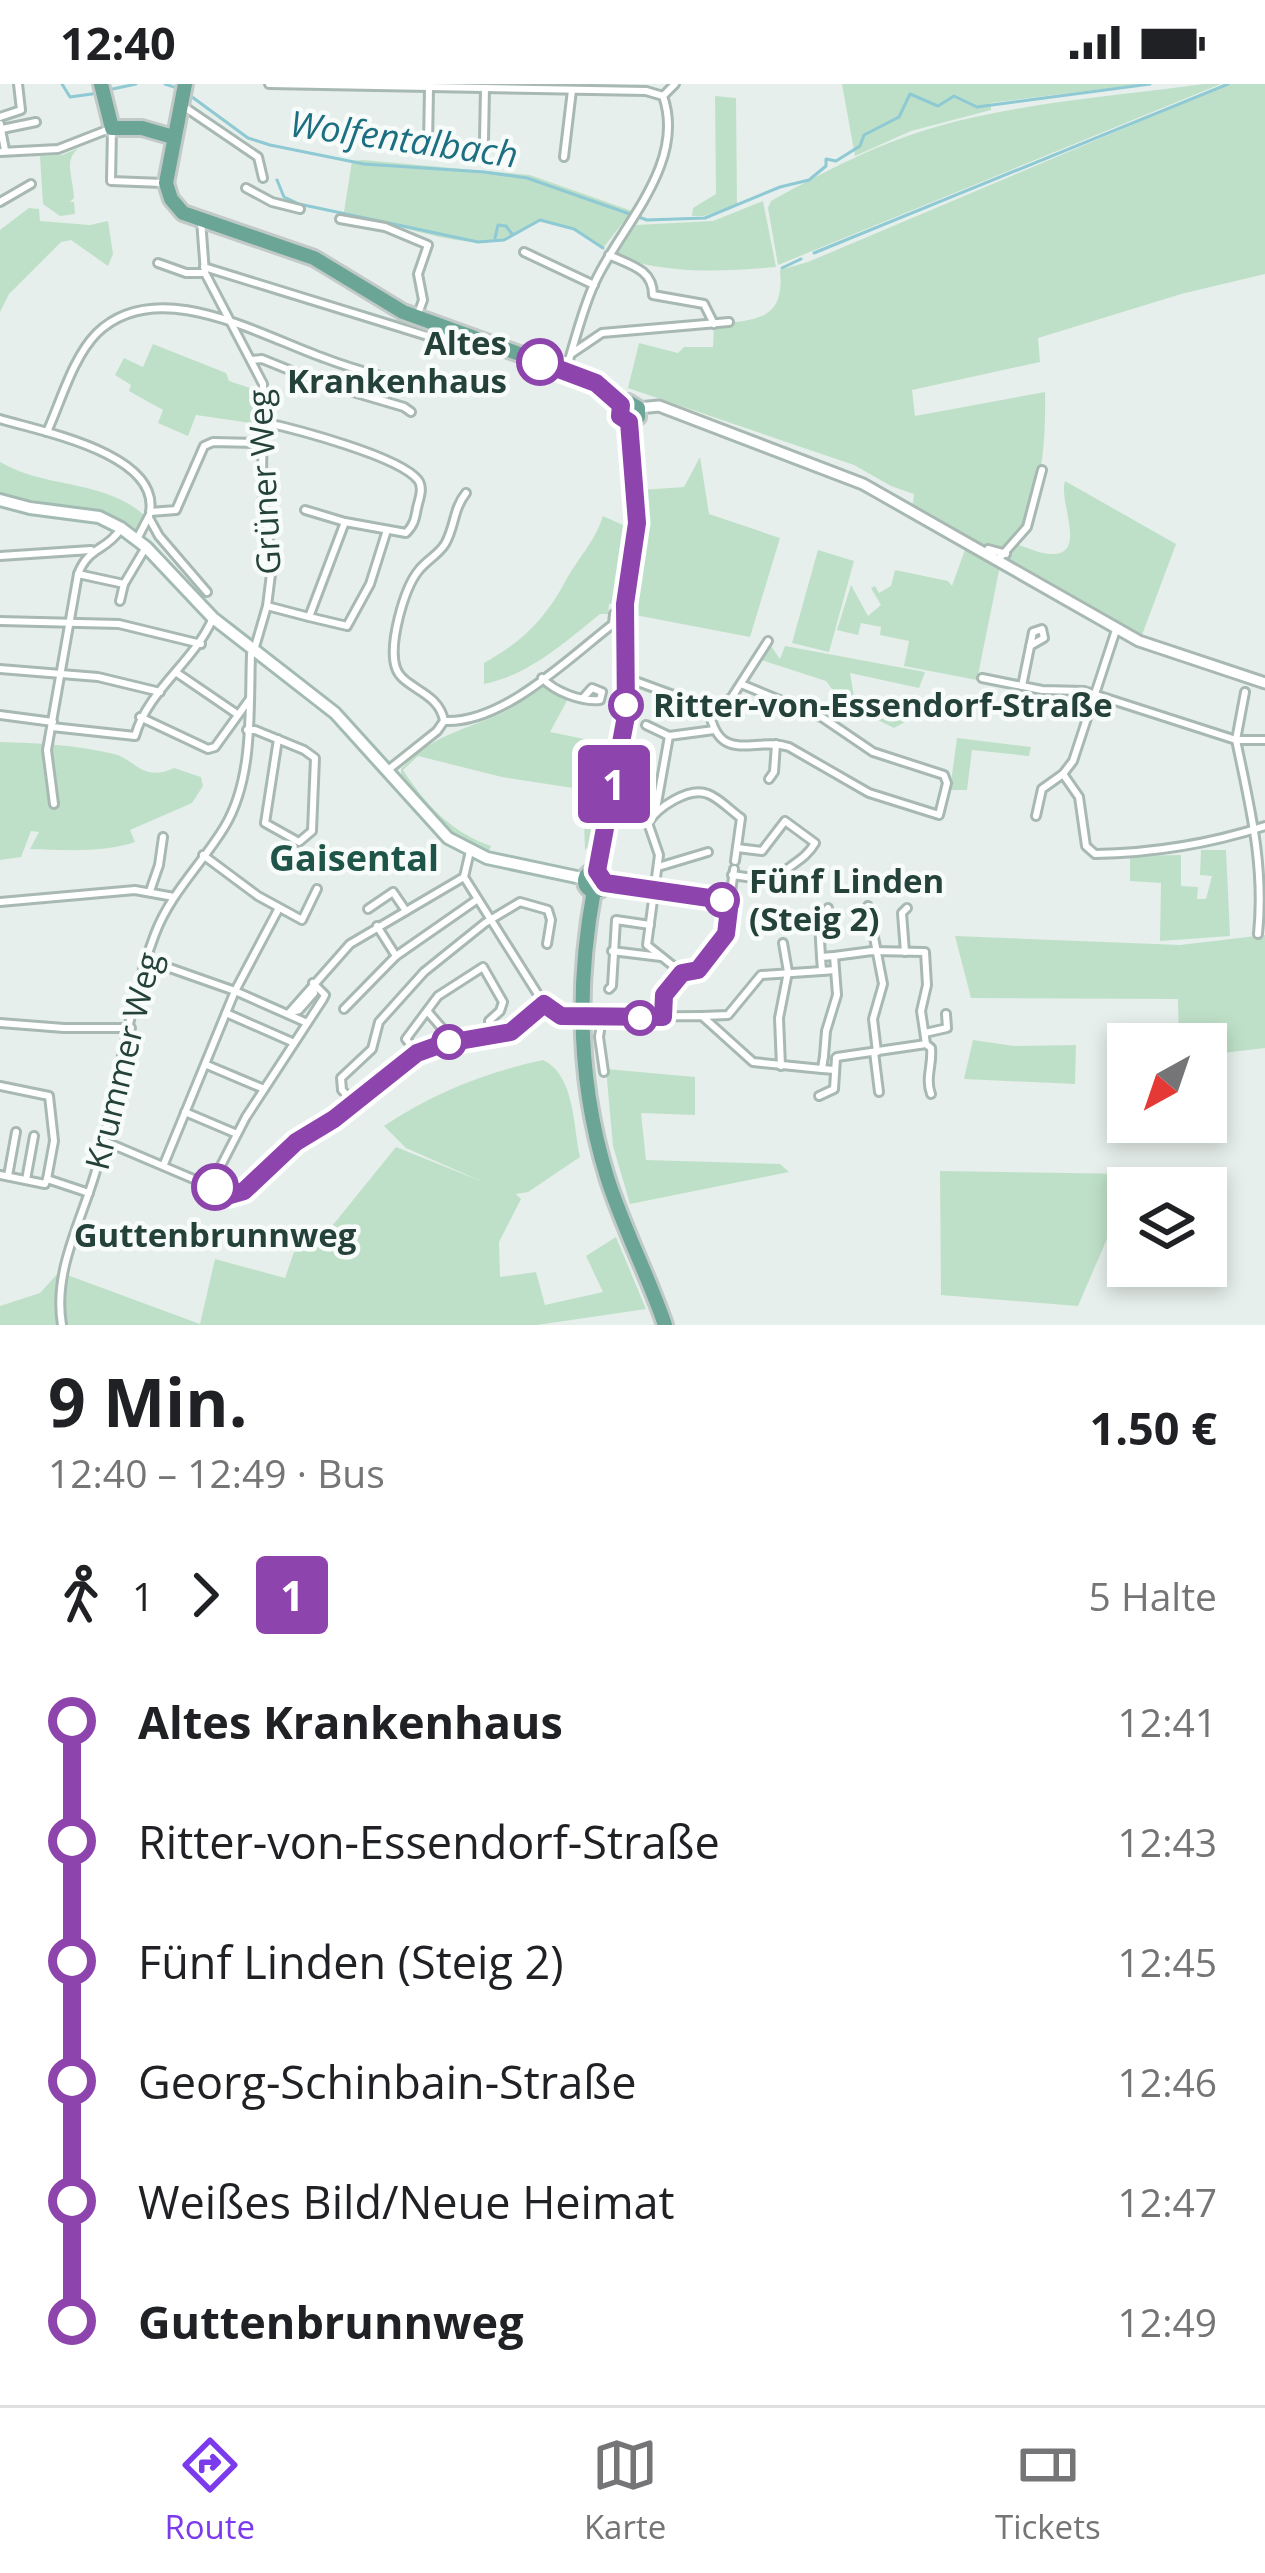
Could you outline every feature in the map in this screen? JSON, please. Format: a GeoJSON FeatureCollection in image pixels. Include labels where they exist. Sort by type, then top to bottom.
{"type":"FeatureCollection","features":[{"type":"Feature","properties":{"kind":"main road"},"geometry":{"type":"LineString","coordinates":[[102,89],[112,128],[165,135]]}},
{"type":"Feature","properties":{"kind":"main road"},"geometry":{"type":"LineString","coordinates":[[183,92],[165,135],[169,153],[166,183],[176,207],[314,259],[417,318],[598,385],[621,405],[628,402],[634,415],[637,523],[625,604],[624,729],[583,974],[586,1090],[608,1178],[665,1325]]}},
{"type":"Feature","properties":{"kind":"main road"},"geometry":{"type":"LineString","coordinates":[[0,500],[99,517],[121,528],[213,618],[334,713],[434,827],[470,851],[595,881]]}},
{"type":"Feature","properties":{"kind":"street"},"geometry":{"type":"LineString","coordinates":[[1,123],[21,110],[19,84]]}},
{"type":"Feature","properties":{"kind":"street"},"geometry":{"type":"LineString","coordinates":[[269,84],[661,95],[675,84]]}},
{"type":"Feature","properties":{"kind":"street"},"geometry":{"type":"LineString","coordinates":[[428,146],[429,85]]}},
{"type":"Feature","properties":{"kind":"street"},"geometry":{"type":"LineString","coordinates":[[484,140],[485,88]]}},
{"type":"Feature","properties":{"kind":"street"},"geometry":{"type":"LineString","coordinates":[[564,158],[572,90]]}},
{"type":"Feature","properties":{"kind":"street"},"geometry":{"type":"LineString","coordinates":[[183,92],[258,157],[259,185],[272,202],[300,209]]}},
{"type":"Feature","properties":{"kind":"street"},"geometry":{"type":"LineString","coordinates":[[566,371],[594,285],[657,172],[667,113],[661,95]]}},
{"type":"Feature","properties":{"kind":"street"},"geometry":{"type":"LineString","coordinates":[[1,123],[36,122]]}},
{"type":"Feature","properties":{"kind":"street"},"geometry":{"type":"LineString","coordinates":[[1,123],[3,151],[34,152],[71,145],[112,128],[111,181],[166,183]]}},
{"type":"Feature","properties":{"kind":"street"},"geometry":{"type":"LineString","coordinates":[[0,202],[31,184]]}},
{"type":"Feature","properties":{"kind":"street"},"geometry":{"type":"LineString","coordinates":[[246,188],[259,185]]}},
{"type":"Feature","properties":{"kind":"street"},"geometry":{"type":"LineString","coordinates":[[340,219],[385,227],[428,245],[418,274],[423,300],[417,318]]}},
{"type":"Feature","properties":{"kind":"street"},"geometry":{"type":"LineString","coordinates":[[201,220],[205,270]]}},
{"type":"Feature","properties":{"kind":"street"},"geometry":{"type":"LineString","coordinates":[[524,252],[594,285]]}},
{"type":"Feature","properties":{"kind":"street"},"geometry":{"type":"LineString","coordinates":[[611,252],[647,273],[653,295],[704,304],[714,324]]}},
{"type":"Feature","properties":{"kind":"street"},"geometry":{"type":"LineString","coordinates":[[158,263],[186,273],[205,270],[434,338],[446,338],[452,330]]}},
{"type":"Feature","properties":{"kind":"street","name":"Grüner Weg"},"geometry":{"type":"LineString","coordinates":[[205,270],[263,384],[262,484],[272,557],[267,606],[252,651]]}},
{"type":"Feature","properties":{"kind":"street"},"geometry":{"type":"LineString","coordinates":[[47,432],[94,336],[144,311],[163,308],[232,320],[323,358],[440,389]]}},
{"type":"Feature","properties":{"kind":"street"},"geometry":{"type":"LineString","coordinates":[[571,354],[602,332],[729,322]]}},
{"type":"Feature","properties":{"kind":"street"},"geometry":{"type":"LineString","coordinates":[[251,360],[262,359],[411,412]]}},
{"type":"Feature","properties":{"kind":"street"},"geometry":{"type":"LineString","coordinates":[[634,415],[659,406],[800,459],[875,490],[1001,558]]}},
{"type":"Feature","properties":{"kind":"street"},"geometry":{"type":"LineString","coordinates":[[0,419],[54,431],[129,468],[148,489],[150,515],[120,601]]}},
{"type":"Feature","properties":{"kind":"street"},"geometry":{"type":"LineString","coordinates":[[263,422],[332,440],[415,477],[421,489],[412,528],[406,533],[305,510]]}},
{"type":"Feature","properties":{"kind":"street"},"geometry":{"type":"LineString","coordinates":[[150,515],[176,510],[204,446],[262,443]]}},
{"type":"Feature","properties":{"kind":"street"},"geometry":{"type":"LineString","coordinates":[[1001,558],[1027,526],[1042,470]]}},
{"type":"Feature","properties":{"kind":"street"},"geometry":{"type":"LineString","coordinates":[[444,721],[441,708],[399,674],[397,634],[400,612],[418,571],[449,538],[457,504],[466,494]]}},
{"type":"Feature","properties":{"kind":"street"},"geometry":{"type":"LineString","coordinates":[[150,515],[159,536],[206,592]]}},
{"type":"Feature","properties":{"kind":"street"},"geometry":{"type":"LineString","coordinates":[[309,617],[345,522]]}},
{"type":"Feature","properties":{"kind":"street"},"geometry":{"type":"LineString","coordinates":[[0,556],[91,550],[115,538],[121,528]]}},
{"type":"Feature","properties":{"kind":"street"},"geometry":{"type":"LineString","coordinates":[[267,606],[347,626],[370,584],[387,530]]}},
{"type":"Feature","properties":{"kind":"street"},"geometry":{"type":"LineString","coordinates":[[988,549],[1116,630],[1265,683]]}},
{"type":"Feature","properties":{"kind":"street"},"geometry":{"type":"LineString","coordinates":[[54,804],[47,750],[78,574],[91,550]]}},
{"type":"Feature","properties":{"kind":"street"},"geometry":{"type":"LineString","coordinates":[[78,574],[124,584]]}},
{"type":"Feature","properties":{"kind":"street"},"geometry":{"type":"LineString","coordinates":[[388,770],[444,721],[493,711],[542,678],[613,624],[614,614]]}},
{"type":"Feature","properties":{"kind":"street"},"geometry":{"type":"LineString","coordinates":[[0,715],[135,736],[140,717],[201,644],[213,618]]}},
{"type":"Feature","properties":{"kind":"street"},"geometry":{"type":"LineString","coordinates":[[0,621],[118,624],[201,644]]}},
{"type":"Feature","properties":{"kind":"street"},"geometry":{"type":"LineString","coordinates":[[1036,816],[1042,789],[1073,760],[1116,630]]}},
{"type":"Feature","properties":{"kind":"street"},"geometry":{"type":"LineString","coordinates":[[624,678],[709,710],[726,703],[768,641]]}},
{"type":"Feature","properties":{"kind":"street"},"geometry":{"type":"LineString","coordinates":[[1022,686],[1030,646]]}},
{"type":"Feature","properties":{"kind":"street","name":"Krummer Weg"},"geometry":{"type":"LineString","coordinates":[[62,1325],[61,1276],[104,1141],[147,959],[174,897],[225,826],[236,802],[252,651]]}},
{"type":"Feature","properties":{"kind":"street"},"geometry":{"type":"LineString","coordinates":[[0,669],[98,677],[160,692]]}},
{"type":"Feature","properties":{"kind":"street"},"geometry":{"type":"LineString","coordinates":[[176,673],[237,714]]}},
{"type":"Feature","properties":{"kind":"street"},"geometry":{"type":"LineString","coordinates":[[542,678],[550,686],[583,698]]}},
{"type":"Feature","properties":{"kind":"street"},"geometry":{"type":"LineString","coordinates":[[982,678],[1084,691],[1236,740],[1265,740]]}},
{"type":"Feature","properties":{"kind":"street"},"geometry":{"type":"LineString","coordinates":[[709,710],[714,730],[727,742],[752,748],[789,747],[869,793],[939,815],[947,783],[944,775],[873,752],[824,718],[741,684]]}},
{"type":"Feature","properties":{"kind":"street"},"geometry":{"type":"LineString","coordinates":[[1246,692],[1236,740],[1261,827],[1264,894],[1258,934]]}},
{"type":"Feature","properties":{"kind":"street"},"geometry":{"type":"LineString","coordinates":[[140,717],[208,749],[215,747],[249,700]]}},
{"type":"Feature","properties":{"kind":"street"},"geometry":{"type":"LineString","coordinates":[[646,725],[670,736],[714,730]]}},
{"type":"Feature","properties":{"kind":"street"},"geometry":{"type":"LineString","coordinates":[[247,730],[278,739],[310,753],[318,766],[312,830],[299,842],[265,824],[278,739]]}},
{"type":"Feature","properties":{"kind":"street"},"geometry":{"type":"LineString","coordinates":[[646,956],[659,855],[647,826],[656,809],[670,736]]}},
{"type":"Feature","properties":{"kind":"street"},"geometry":{"type":"LineString","coordinates":[[769,779],[776,744]]}},
{"type":"Feature","properties":{"kind":"street"},"geometry":{"type":"LineString","coordinates":[[1063,774],[1079,797],[1086,846],[1095,854],[1182,848],[1261,827]]}},
{"type":"Feature","properties":{"kind":"street"},"geometry":{"type":"LineString","coordinates":[[656,809],[694,792],[707,793],[741,818],[726,934],[698,970],[682,973],[664,995],[663,1017]]}},
{"type":"Feature","properties":{"kind":"street"},"geometry":{"type":"LineString","coordinates":[[734,868],[775,881],[785,867],[802,862],[815,843],[785,821],[762,851],[737,848]]}},
{"type":"Feature","properties":{"kind":"street"},"geometry":{"type":"LineString","coordinates":[[150,891],[163,837]]}},
{"type":"Feature","properties":{"kind":"street"},"geometry":{"type":"LineString","coordinates":[[470,851],[464,877],[554,1013],[570,1017],[728,1015],[760,975],[835,970]]}},
{"type":"Feature","properties":{"kind":"street"},"geometry":{"type":"LineString","coordinates":[[658,867],[708,852]]}},
{"type":"Feature","properties":{"kind":"street"},"geometry":{"type":"LineString","coordinates":[[203,856],[302,920],[317,889]]}},
{"type":"Feature","properties":{"kind":"street"},"geometry":{"type":"LineString","coordinates":[[289,1012],[341,951],[464,877]]}},
{"type":"Feature","properties":{"kind":"street"},"geometry":{"type":"LineString","coordinates":[[595,881],[730,901]]}},
{"type":"Feature","properties":{"kind":"street"},"geometry":{"type":"LineString","coordinates":[[0,902],[150,891],[174,897]]}},
{"type":"Feature","properties":{"kind":"street"},"geometry":{"type":"LineString","coordinates":[[368,909],[393,892],[406,911]]}},
{"type":"Feature","properties":{"kind":"street"},"geometry":{"type":"LineString","coordinates":[[344,1009],[396,956],[477,900]]}},
{"type":"Feature","properties":{"kind":"street"},"geometry":{"type":"LineString","coordinates":[[353,1102],[342,1090],[341,1078],[372,1049],[379,1022],[424,972],[489,920],[520,902],[544,907],[550,914],[547,944]]}},
{"type":"Feature","properties":{"kind":"street"},"geometry":{"type":"LineString","coordinates":[[868,906],[884,984],[873,1019],[879,1092]]}},
{"type":"Feature","properties":{"kind":"street"},"geometry":{"type":"LineString","coordinates":[[164,1164],[235,991],[279,908]]}},
{"type":"Feature","properties":{"kind":"street"},"geometry":{"type":"LineString","coordinates":[[822,970],[819,923],[828,908]]}},
{"type":"Feature","properties":{"kind":"street"},"geometry":{"type":"LineString","coordinates":[[905,952],[902,913],[907,908]]}},
{"type":"Feature","properties":{"kind":"street"},"geometry":{"type":"LineString","coordinates":[[609,989],[616,920],[650,925]]}},
{"type":"Feature","properties":{"kind":"street"},"geometry":{"type":"LineString","coordinates":[[377,926],[396,956]]}},
{"type":"Feature","properties":{"kind":"street"},"geometry":{"type":"LineString","coordinates":[[781,1066],[779,1018],[788,973],[783,944]]}},
{"type":"Feature","properties":{"kind":"street"},"geometry":{"type":"LineString","coordinates":[[647,945],[682,973]]}},
{"type":"Feature","properties":{"kind":"street"},"geometry":{"type":"LineString","coordinates":[[612,951],[661,957]]}},
{"type":"Feature","properties":{"kind":"street"},"geometry":{"type":"LineString","coordinates":[[821,957],[877,952],[926,955],[927,985],[921,1011],[926,1044],[931,1048],[931,1094]]}},
{"type":"Feature","properties":{"kind":"street"},"geometry":{"type":"LineString","coordinates":[[822,1069],[837,994],[834,956]]}},
{"type":"Feature","properties":{"kind":"street"},"geometry":{"type":"LineString","coordinates":[[147,959],[305,1022]]}},
{"type":"Feature","properties":{"kind":"street"},"geometry":{"type":"LineString","coordinates":[[454,1042],[427,1007],[483,967],[503,1002],[488,1025],[491,1036]]}},
{"type":"Feature","properties":{"kind":"street"},"geometry":{"type":"LineString","coordinates":[[212,1185],[292,1042],[326,995],[313,983]]}},
{"type":"Feature","properties":{"kind":"street"},"geometry":{"type":"LineString","coordinates":[[104,1141],[230,1195],[244,1191],[296,1142],[417,1053],[511,1032],[544,1004]]}},
{"type":"Feature","properties":{"kind":"street"},"geometry":{"type":"LineString","coordinates":[[417,1053],[406,1039],[408,1030],[428,1012]]}},
{"type":"Feature","properties":{"kind":"street"},"geometry":{"type":"LineString","coordinates":[[226,1013],[292,1042]]}},
{"type":"Feature","properties":{"kind":"street"},"geometry":{"type":"LineString","coordinates":[[925,1034],[950,1032],[946,1014]]}},
{"type":"Feature","properties":{"kind":"street"},"geometry":{"type":"LineString","coordinates":[[703,1016],[703,1021],[753,1062],[835,1070]]}},
{"type":"Feature","properties":{"kind":"street"},"geometry":{"type":"LineString","coordinates":[[598,1017],[604,1072]]}},
{"type":"Feature","properties":{"kind":"street"},"geometry":{"type":"LineString","coordinates":[[0,1023],[131,1028]]}},
{"type":"Feature","properties":{"kind":"street"},"geometry":{"type":"LineString","coordinates":[[824,1056],[926,1044]]}},
{"type":"Feature","properties":{"kind":"street"},"geometry":{"type":"LineString","coordinates":[[819,1096],[834,1089],[837,1057]]}},
{"type":"Feature","properties":{"kind":"street"},"geometry":{"type":"LineString","coordinates":[[205,1064],[264,1089]]}},
{"type":"Feature","properties":{"kind":"street"},"geometry":{"type":"LineString","coordinates":[[0,1086],[49,1096],[54,1141],[46,1181]]}},
{"type":"Feature","properties":{"kind":"street"},"geometry":{"type":"LineString","coordinates":[[185,1112],[237,1134]]}},
{"type":"Feature","properties":{"kind":"street"},"geometry":{"type":"LineString","coordinates":[[16,1132],[4,1175],[89,1192]]}},
{"type":"Feature","properties":{"kind":"street"},"geometry":{"type":"LineString","coordinates":[[26,1180],[34,1136]]}},
{"type":"Feature","properties":{"kind":"green space"},"geometry":{"type":"Polygon","coordinates":[[[842,84],[1142,84],[991,103],[991,110],[911,131],[855,156],[842,84]]]}},
{"type":"Feature","properties":{"kind":"green space"},"geometry":{"type":"Polygon","coordinates":[[[1221,84],[778,265],[768,208],[771,201],[874,149],[939,126],[1004,111],[1221,84]]]}},
{"type":"Feature","properties":{"kind":"green space"},"geometry":{"type":"Polygon","coordinates":[[[1229,84],[1265,84],[1265,274],[1038,338],[1040,362],[912,390],[915,416],[1045,392],[1040,470],[1031,508],[1015,544],[1052,554],[1068,546],[1065,481],[1176,544],[1142,635],[913,504],[914,494],[854,465],[628,388],[639,343],[678,353],[684,347],[713,347],[714,325],[755,319],[772,309],[778,300],[780,270],[1229,84]]]}},
{"type":"Feature","properties":{"kind":"green space"},"geometry":{"type":"Polygon","coordinates":[[[715,96],[736,98],[737,204],[692,216],[693,208],[716,194],[715,96]]]}},
{"type":"Feature","properties":{"kind":"green space"},"geometry":{"type":"Polygon","coordinates":[[[79,148],[70,163],[74,198],[70,202],[74,202],[75,214],[60,216],[43,204],[40,156],[79,148]]]}},
{"type":"Feature","properties":{"kind":"green space"},"geometry":{"type":"Polygon","coordinates":[[[352,161],[530,175],[632,211],[603,248],[574,229],[540,220],[506,239],[448,239],[344,212],[352,161]]]}},
{"type":"Feature","properties":{"kind":"green space"},"geometry":{"type":"Polygon","coordinates":[[[763,201],[776,267],[678,269],[620,258],[617,251],[636,225],[713,221],[763,201]]]}},
{"type":"Feature","properties":{"kind":"green space"},"geometry":{"type":"Polygon","coordinates":[[[29,208],[39,209],[40,221],[90,225],[108,221],[113,254],[108,266],[71,240],[61,242],[9,294],[0,312],[0,230],[29,208]]]}},
{"type":"Feature","properties":{"kind":"green space"},"geometry":{"type":"Polygon","coordinates":[[[153,344],[253,389],[258,399],[257,424],[196,415],[188,436],[158,423],[163,410],[129,391],[131,385],[115,375],[124,358],[143,367],[153,344]]]}},
{"type":"Feature","properties":{"kind":"green space"},"geometry":{"type":"Polygon","coordinates":[[[700,457],[709,514],[780,538],[750,637],[630,614],[641,546],[641,490],[684,487],[700,457]]]}},
{"type":"Feature","properties":{"kind":"green space"},"geometry":{"type":"Polygon","coordinates":[[[0,462],[36,477],[113,496],[146,517],[139,532],[101,511],[0,495],[0,462]]]}},
{"type":"Feature","properties":{"kind":"green space"},"geometry":{"type":"Polygon","coordinates":[[[603,516],[632,529],[620,603],[609,604],[608,614],[600,614],[531,666],[484,684],[484,663],[541,618],[603,516]]]}},
{"type":"Feature","properties":{"kind":"green space"},"geometry":{"type":"Polygon","coordinates":[[[966,547],[1000,566],[977,680],[904,666],[909,641],[880,635],[881,627],[861,623],[858,635],[837,630],[851,585],[868,616],[881,605],[871,588],[875,586],[879,593],[891,586],[895,570],[948,581],[952,586],[966,547]]]}},
{"type":"Feature","properties":{"kind":"green space"},"geometry":{"type":"Polygon","coordinates":[[[818,550],[854,561],[829,652],[792,643],[818,550]]]}},
{"type":"Feature","properties":{"kind":"green space"},"geometry":{"type":"Polygon","coordinates":[[[768,642],[780,659],[785,646],[925,672],[919,688],[850,673],[854,697],[905,722],[894,728],[842,702],[826,681],[758,659],[768,642]]]}},
{"type":"Feature","properties":{"kind":"green space"},"geometry":{"type":"Polygon","coordinates":[[[542,685],[569,697],[550,732],[614,745],[592,843],[585,850],[584,822],[573,788],[418,756],[403,770],[441,816],[491,846],[489,851],[439,821],[401,769],[436,741],[502,713],[542,685]]]}},
{"type":"Feature","properties":{"kind":"green space"},"geometry":{"type":"Polygon","coordinates":[[[957,738],[1031,747],[1029,756],[972,750],[967,790],[950,790],[957,738]]]}},
{"type":"Feature","properties":{"kind":"green space"},"geometry":{"type":"Polygon","coordinates":[[[0,742],[100,751],[154,773],[174,768],[201,777],[203,786],[192,803],[130,830],[135,842],[97,849],[30,849],[39,832],[31,831],[21,857],[0,860],[0,742]]]}},
{"type":"Feature","properties":{"kind":"green space"},"geometry":{"type":"Polygon","coordinates":[[[1201,850],[1226,850],[1230,936],[1160,941],[1161,883],[1130,881],[1130,856],[1181,855],[1181,886],[1198,887],[1197,899],[1206,899],[1212,876],[1200,875],[1201,850]]]}},
{"type":"Feature","properties":{"kind":"green space"},"geometry":{"type":"Polygon","coordinates":[[[1265,935],[1265,1048],[1227,1053],[1227,1023],[1179,1023],[1178,999],[971,998],[955,936],[1180,945],[1265,935]]]}},
{"type":"Feature","properties":{"kind":"green space"},"geometry":{"type":"Polygon","coordinates":[[[973,1040],[1014,1046],[1076,1045],[1075,1084],[964,1079],[973,1040]]]}},
{"type":"Feature","properties":{"kind":"green space"},"geometry":{"type":"Polygon","coordinates":[[[543,1060],[567,1089],[580,1157],[528,1192],[516,1194],[521,1199],[499,1242],[500,1277],[536,1272],[545,1305],[603,1292],[586,1256],[616,1237],[646,1309],[537,1325],[0,1325],[0,1306],[40,1293],[59,1272],[200,1324],[215,1259],[285,1278],[302,1229],[324,1236],[396,1147],[483,1182],[406,1148],[384,1126],[460,1086],[543,1060]]]}},
{"type":"Feature","properties":{"kind":"green space"},"geometry":{"type":"Polygon","coordinates":[[[606,1069],[695,1077],[695,1115],[641,1113],[646,1160],[780,1164],[789,1172],[630,1204],[613,1146],[606,1069]]]}},
{"type":"Feature","properties":{"kind":"green space"},"geometry":{"type":"Polygon","coordinates":[[[940,1171],[1107,1174],[1107,1239],[1078,1306],[941,1295],[940,1171]]]}},
{"type":"Feature","properties":{"kind":"waterway","name":"Wolfentalbach"},"geometry":{"type":"LineString","coordinates":[[62,84],[70,97],[99,93]]}},
{"type":"Feature","properties":{"kind":"waterway","name":"Wolfentalbach"},"geometry":{"type":"LineString","coordinates":[[108,90],[136,84]]}},
{"type":"Feature","properties":{"kind":"waterway","name":"Wolfentalbach"},"geometry":{"type":"LineString","coordinates":[[165,84],[180,89]]}},
{"type":"Feature","properties":{"kind":"waterway"},"geometry":{"type":"LineString","coordinates":[[188,94],[248,138],[270,145],[364,164],[527,178],[647,220],[705,218],[809,180],[826,166],[826,159],[836,161],[860,146],[864,135],[899,117],[910,94],[938,106],[954,96],[977,107],[1150,84]]}},
{"type":"Feature","properties":{"kind":"waterway"},"geometry":{"type":"LineString","coordinates":[[814,253],[1228,84]]}},
{"type":"Feature","properties":{"kind":"waterway"},"geometry":{"type":"LineString","coordinates":[[277,180],[284,197],[299,204],[478,242],[504,240],[540,220],[574,229],[603,248]]}},
{"type":"Feature","properties":{"kind":"waterway"},"geometry":{"type":"LineString","coordinates":[[495,238],[498,225],[512,234]]}},
{"type":"Feature","properties":{"kind":"waterway"},"geometry":{"type":"LineString","coordinates":[[782,268],[801,259]]}},
{"type":"Feature","properties":{"kind":"bus line","name":"1"},"geometry":{"type":"LineString","coordinates":[[215,1187],[230,1195],[244,1191],[307,1133],[334,1119],[405,1060],[433,1046],[511,1032],[544,1004],[561,1016],[663,1017],[664,995],[684,971],[698,970],[726,934],[730,901],[605,883],[597,871],[626,716],[625,604],[637,523],[634,464],[629,422],[620,416],[621,405],[596,383],[540,362]]}},
{"type":"Feature","properties":{"kind":"place","name":"Altes Krankenhaus"},"geometry":{"type":"Point","coordinates":[540,362]}},
{"type":"Feature","properties":{"kind":"place","name":"Ritter-von-Essendorf-Straße"},"geometry":{"type":"Point","coordinates":[626,705]}},
{"type":"Feature","properties":{"kind":"place","name":"Fünf Linden (Steig 2)"},"geometry":{"type":"Point","coordinates":[722,900]}},
{"type":"Feature","properties":{"kind":"place","name":"Guttenbrunnweg"},"geometry":{"type":"Point","coordinates":[215,1187]}},
{"type":"Feature","properties":{"kind":"district","name":"Gaisental"},"geometry":{"type":"Point","coordinates":[354,858]}}]}
